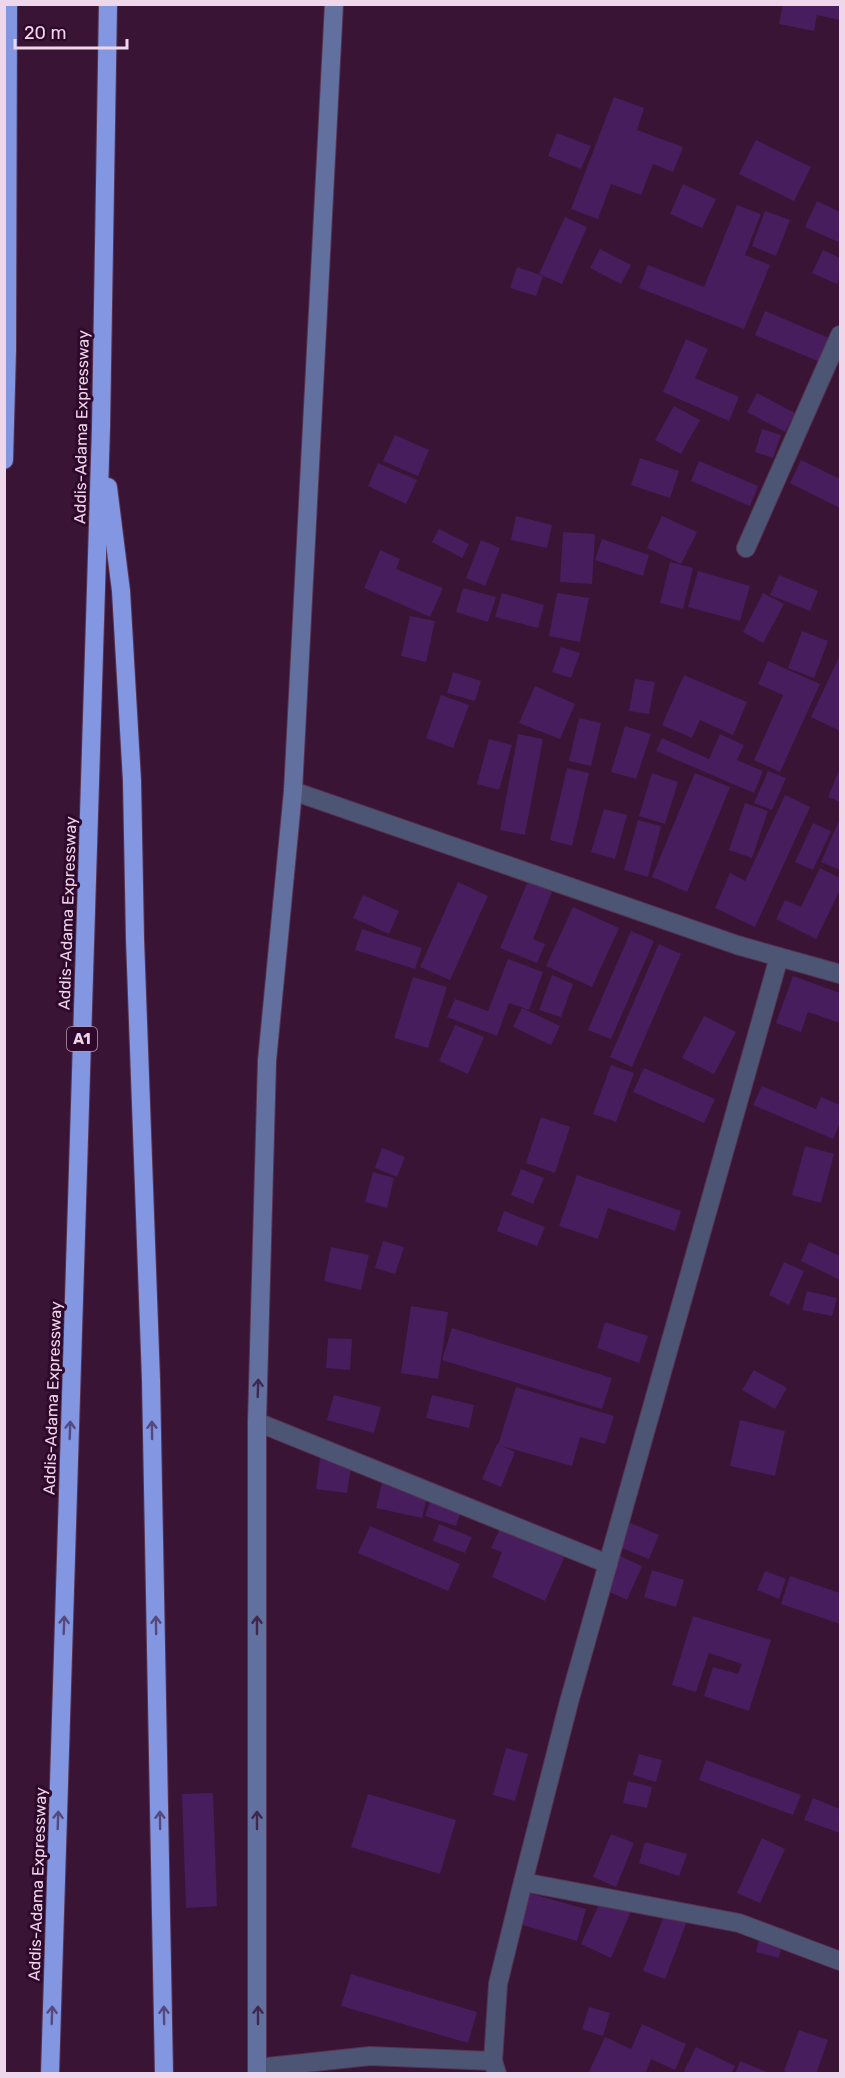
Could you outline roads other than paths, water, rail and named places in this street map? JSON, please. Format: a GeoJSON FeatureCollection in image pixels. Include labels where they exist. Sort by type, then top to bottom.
{"type":"FeatureCollection","features":[{"type":"Feature","properties":{"kind":"highway"},"geometry":{"type":"LineString","coordinates":[[4,460],[8,4]]}},
{"type":"Feature","properties":{"kind":"highway","name":"Addis-Adama Expressway"},"geometry":{"type":"LineString","coordinates":[[50,2073],[101,427],[108,4]]}},
{"type":"Feature","properties":{"kind":"highway"},"geometry":{"type":"LineString","coordinates":[[101,427],[121,591],[132,781],[135,939],[152,1404],[165,2073]]}},
{"type":"Feature","properties":{"kind":"street"},"geometry":{"type":"LineString","coordinates":[[334,4],[294,791],[267,1061],[257,1422],[258,2071],[370,2056],[495,2067],[498,1984],[523,1882],[569,1702],[778,957]]}},
{"type":"Feature","properties":{"kind":"street"},"geometry":{"type":"LineString","coordinates":[[746,548],[840,335]]}},
{"type":"Feature","properties":{"kind":"street"},"geometry":{"type":"LineString","coordinates":[[294,791],[736,945],[840,974]]}},
{"type":"Feature","properties":{"kind":"street"},"geometry":{"type":"LineString","coordinates":[[257,1422],[608,1563]]}},
{"type":"Feature","properties":{"kind":"street"},"geometry":{"type":"LineString","coordinates":[[523,1882],[739,1923],[840,1961]]}}]}
